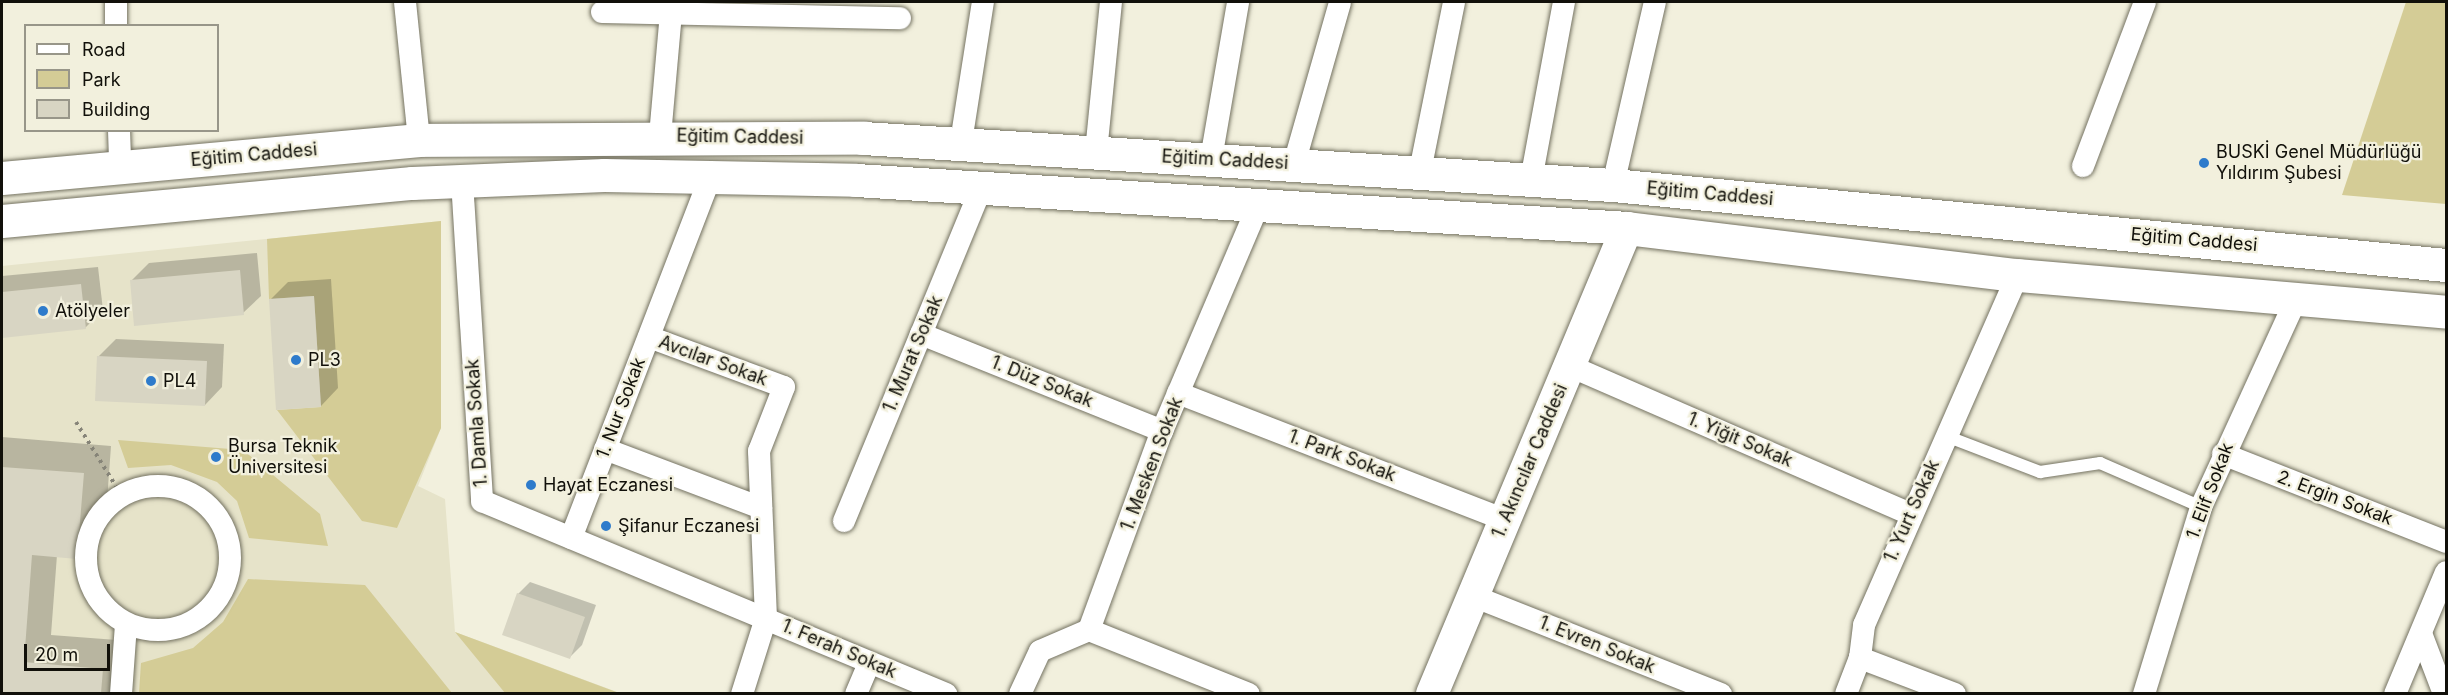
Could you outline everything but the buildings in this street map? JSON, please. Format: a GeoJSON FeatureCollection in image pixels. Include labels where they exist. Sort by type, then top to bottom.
{"type":"FeatureCollection","features":[{"type":"Feature","properties":{"kind":"main road","name":"Eğitim Caddesi"},"geometry":{"type":"LineString","coordinates":[[2,178],[419,140],[660,136],[961,142],[1613,184],[2446,264]]}},
{"type":"Feature","properties":{"kind":"main road"},"geometry":{"type":"LineString","coordinates":[[2,221],[462,181],[710,177],[982,187],[1628,228],[2018,275],[2297,297],[2446,312]]}},
{"type":"Feature","properties":{"kind":"street"},"geometry":{"type":"LineString","coordinates":[[116,2],[117,24]]}},
{"type":"Feature","properties":{"kind":"street"},"geometry":{"type":"LineString","coordinates":[[405,2],[419,140]]}},
{"type":"Feature","properties":{"kind":"street"},"geometry":{"type":"LineString","coordinates":[[961,142],[983,2]]}},
{"type":"Feature","properties":{"kind":"street"},"geometry":{"type":"LineString","coordinates":[[1096,152],[1111,2]]}},
{"type":"Feature","properties":{"kind":"street"},"geometry":{"type":"LineString","coordinates":[[1211,159],[1238,2]]}},
{"type":"Feature","properties":{"kind":"street"},"geometry":{"type":"LineString","coordinates":[[1294,164],[1340,2]]}},
{"type":"Feature","properties":{"kind":"street"},"geometry":{"type":"LineString","coordinates":[[1420,171],[1454,2]]}},
{"type":"Feature","properties":{"kind":"street"},"geometry":{"type":"LineString","coordinates":[[1531,180],[1564,2]]}},
{"type":"Feature","properties":{"kind":"street"},"geometry":{"type":"LineString","coordinates":[[1613,184],[1655,2]]}},
{"type":"Feature","properties":{"kind":"street"},"geometry":{"type":"LineString","coordinates":[[2083,166],[2140,2]]}},
{"type":"Feature","properties":{"kind":"street"},"geometry":{"type":"LineString","coordinates":[[602,12],[672,7],[900,18]]}},
{"type":"Feature","properties":{"kind":"street"},"geometry":{"type":"LineString","coordinates":[[660,136],[672,7]]}},
{"type":"Feature","properties":{"kind":"street"},"geometry":{"type":"LineString","coordinates":[[119,132],[120,167]]}},
{"type":"Feature","properties":{"kind":"street","name":"1. Nur Sokak"},"geometry":{"type":"LineString","coordinates":[[571,538],[710,177]]}},
{"type":"Feature","properties":{"kind":"street","name":"1. Damla Sokak"},"geometry":{"type":"LineString","coordinates":[[462,181],[482,501],[766,618]]}},
{"type":"Feature","properties":{"kind":"street","name":"1. Murat Sokak"},"geometry":{"type":"LineString","coordinates":[[843,521],[982,187]]}},
{"type":"Feature","properties":{"kind":"street","name":"1. Mesken Sokak"},"geometry":{"type":"LineString","coordinates":[[1089,630],[1162,431],[1258,206]]}},
{"type":"Feature","properties":{"kind":"street","name":"1. Akıncılar Caddesi"},"geometry":{"type":"LineString","coordinates":[[1432,693],[1628,228]]}},
{"type":"Feature","properties":{"kind":"street","name":"1. Yurt Sokak"},"geometry":{"type":"LineString","coordinates":[[1846,693],[1860,658],[1871,600],[2018,275]]}},
{"type":"Feature","properties":{"kind":"street","name":"1. Elif Sokak"},"geometry":{"type":"LineString","coordinates":[[2144,693],[2201,507],[2223,454],[2297,297]]}},
{"type":"Feature","properties":{"kind":"street","name":"1. Düz Sokak"},"geometry":{"type":"LineString","coordinates":[[921,334],[1162,431]]}},
{"type":"Feature","properties":{"kind":"street","name":"Avcılar Sokak"},"geometry":{"type":"LineString","coordinates":[[649,337],[784,387],[759,451],[766,618],[742,693]]}},
{"type":"Feature","properties":{"kind":"street","name":"1. Yiğit Sokak"},"geometry":{"type":"LineString","coordinates":[[1570,366],[1910,514]]}},
{"type":"Feature","properties":{"kind":"street","name":"1. Park Sokak"},"geometry":{"type":"LineString","coordinates":[[1178,393],[1505,520]]}},
{"type":"Feature","properties":{"kind":"street"},"geometry":{"type":"LineString","coordinates":[[605,449],[761,508]]}},
{"type":"Feature","properties":{"kind":"street","name":"2. Ergin Sokak"},"geometry":{"type":"LineString","coordinates":[[2223,454],[2446,542]]}},
{"type":"Feature","properties":{"kind":"street"},"geometry":{"type":"LineString","coordinates":[[152,486],[197,497],[215,513],[231,557],[223,588],[197,620],[150,631],[126,624],[107,610],[85,569],[94,523],[122,496],[152,486]]}},
{"type":"Feature","properties":{"kind":"street"},"geometry":{"type":"LineString","coordinates":[[2395,693],[2422,636],[2446,573]]}},
{"type":"Feature","properties":{"kind":"street","name":"1. Evren Sokak"},"geometry":{"type":"LineString","coordinates":[[1473,596],[1678,686],[1721,693]]}},
{"type":"Feature","properties":{"kind":"street","name":"1. Ferah Sokak"},"geometry":{"type":"LineString","coordinates":[[766,618],[869,663],[946,693]]}},
{"type":"Feature","properties":{"kind":"street"},"geometry":{"type":"LineString","coordinates":[[121,693],[126,624]]}},
{"type":"Feature","properties":{"kind":"street"},"geometry":{"type":"LineString","coordinates":[[1020,693],[1040,651],[1089,630],[1249,693]]}},
{"type":"Feature","properties":{"kind":"street"},"geometry":{"type":"LineString","coordinates":[[2422,636],[2444,693]]}},
{"type":"Feature","properties":{"kind":"street"},"geometry":{"type":"LineString","coordinates":[[1860,658],[1955,693]]}},
{"type":"Feature","properties":{"kind":"street"},"geometry":{"type":"LineString","coordinates":[[856,693],[869,663]]}},
{"type":"Feature","properties":{"kind":"lane"},"geometry":{"type":"LineString","coordinates":[[1946,436],[2040,472],[2100,463],[2201,507]]}},
{"type":"Feature","properties":{"kind":"path"},"geometry":{"type":"LineString","coordinates":[[76,422],[122,496]]}},
{"type":"Feature","properties":{"kind":"shaded area","name":"Bursa Teknik Üniversitesi"},"geometry":{"type":"Polygon","coordinates":[[[441,221],[441,428],[418,486],[445,499],[455,632],[620,693],[2,693],[2,266],[441,221]]]}},
{"type":"Feature","properties":{"kind":"green space"},"geometry":{"type":"Polygon","coordinates":[[[2406,2],[2446,2],[2446,204],[2342,195],[2406,2]]]}},
{"type":"Feature","properties":{"kind":"green space"},"geometry":{"type":"Polygon","coordinates":[[[441,221],[441,428],[397,528],[362,521],[277,410],[321,407],[314,296],[269,299],[267,239],[441,221]]]}},
{"type":"Feature","properties":{"kind":"green space"},"geometry":{"type":"Polygon","coordinates":[[[118,440],[243,450],[320,514],[328,546],[249,538],[237,501],[217,482],[171,465],[128,468],[118,440]]]}},
{"type":"Feature","properties":{"kind":"green space"},"geometry":{"type":"Polygon","coordinates":[[[248,579],[365,585],[452,693],[139,693],[141,663],[193,648],[223,622],[248,579]]]}},
{"type":"Feature","properties":{"kind":"green space"},"geometry":{"type":"Polygon","coordinates":[[[455,632],[619,693],[505,693],[455,632]]]}},
{"type":"Feature","properties":{"kind":"place","name":"BUSKİ Genel Müdürlüğü Yıldırım Şubesi"},"geometry":{"type":"Point","coordinates":[2204,163]}},
{"type":"Feature","properties":{"kind":"place","name":"Atölyeler"},"geometry":{"type":"Point","coordinates":[43,311]}},
{"type":"Feature","properties":{"kind":"place","name":"PL3"},"geometry":{"type":"Point","coordinates":[296,360]}},
{"type":"Feature","properties":{"kind":"place","name":"PL4"},"geometry":{"type":"Point","coordinates":[151,381]}},
{"type":"Feature","properties":{"kind":"place","name":"Bursa Teknik Üniversitesi"},"geometry":{"type":"Point","coordinates":[216,457]}},
{"type":"Feature","properties":{"kind":"place","name":"Hayat Eczanesi"},"geometry":{"type":"Point","coordinates":[531,485]}},
{"type":"Feature","properties":{"kind":"place","name":"Şifanur Eczanesi"},"geometry":{"type":"Point","coordinates":[606,526]}}]}
